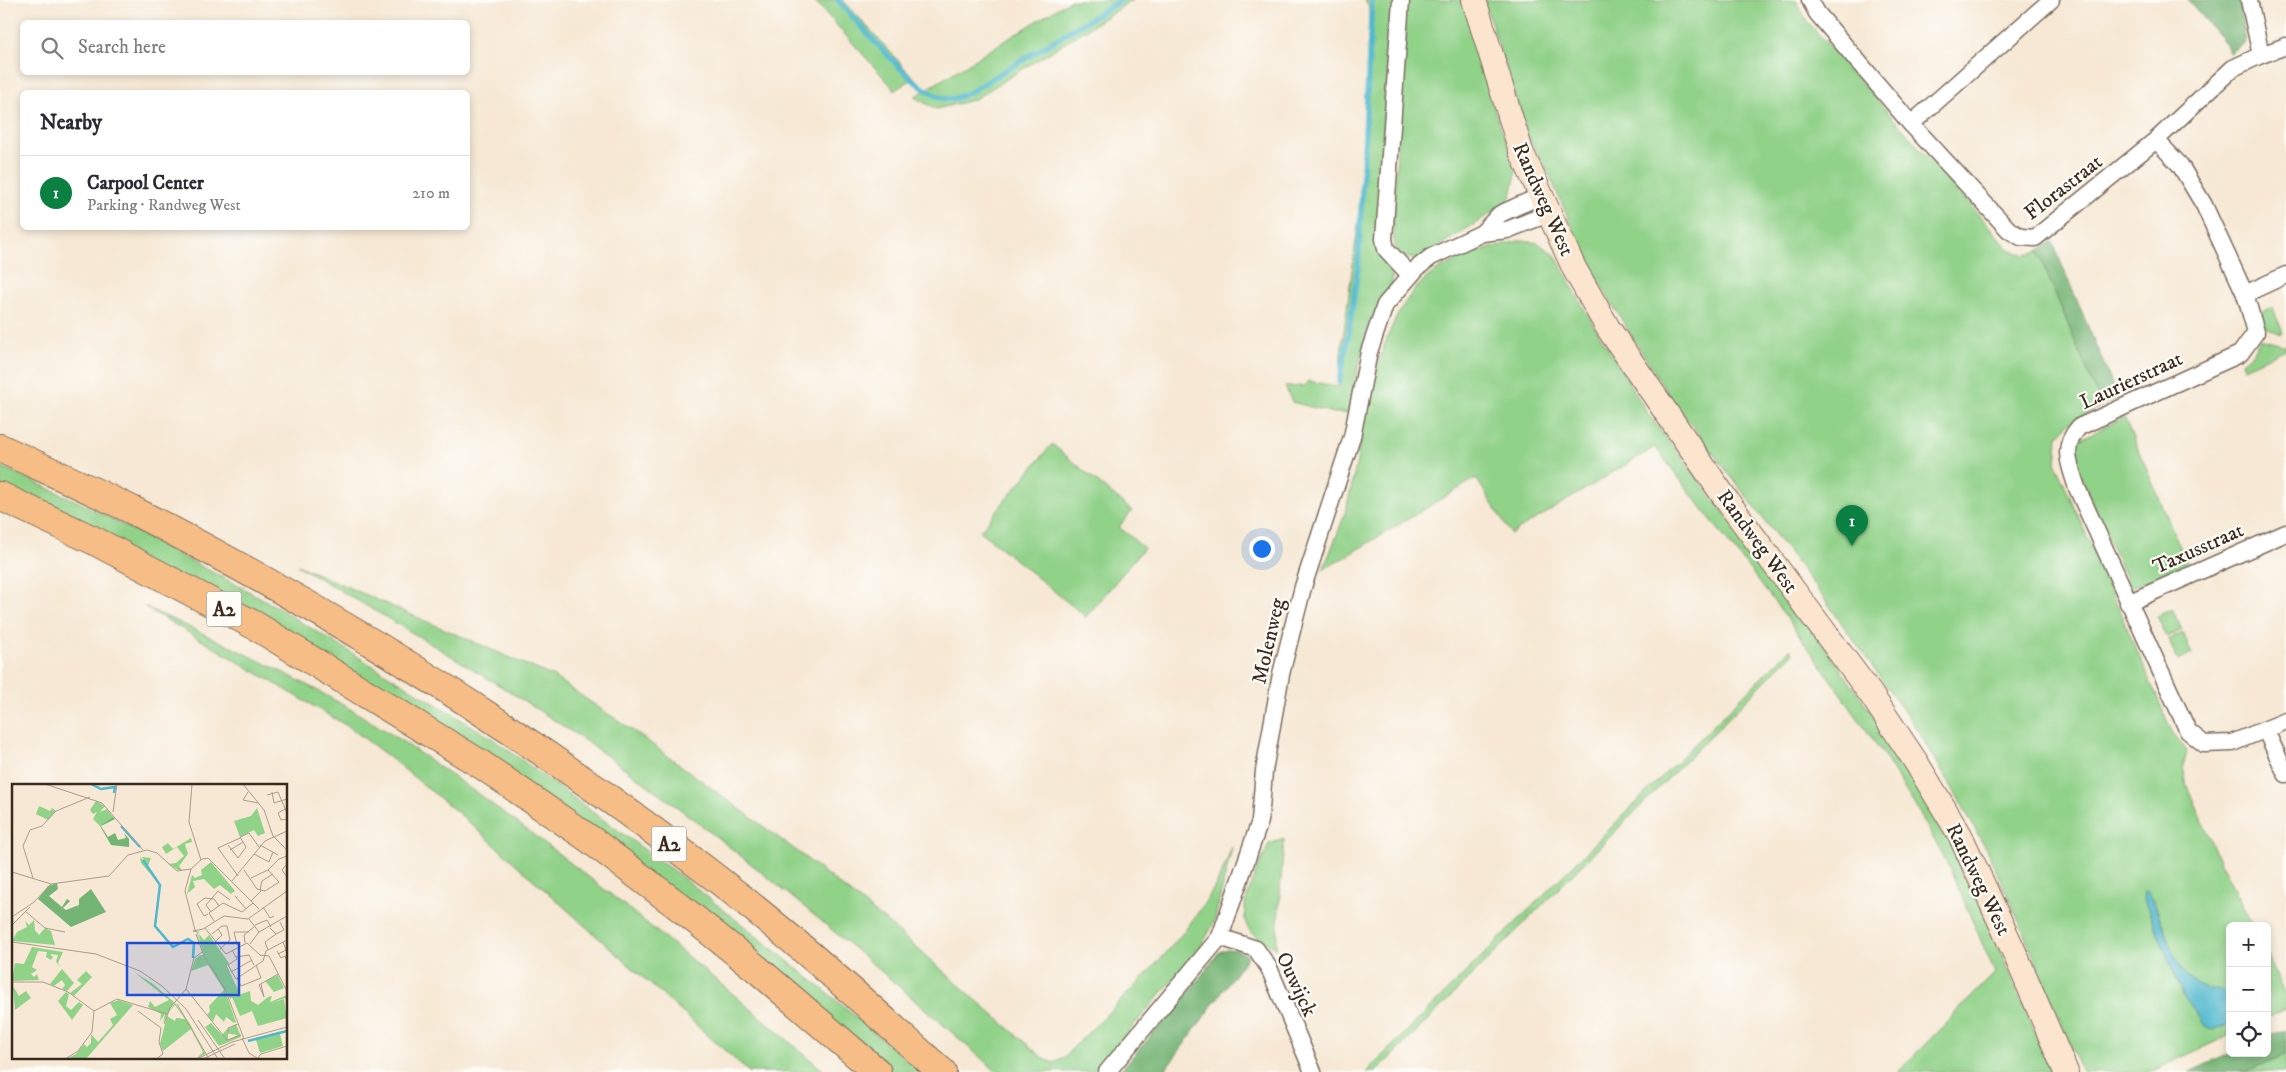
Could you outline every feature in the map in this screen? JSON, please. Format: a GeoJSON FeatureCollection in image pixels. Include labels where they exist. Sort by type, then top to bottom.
{"type":"FeatureCollection","features":[{"type":"Feature","properties":{"kind":"highway","name":"A2"},"geometry":{"type":"LineString","coordinates":[[0,448],[133,511],[271,584],[375,644],[490,717],[609,799],[718,879],[850,990],[942,1072]]}},
{"type":"Feature","properties":{"kind":"highway","name":"A2"},"geometry":{"type":"LineString","coordinates":[[0,496],[95,541],[256,626],[482,765],[591,840],[677,905],[757,969],[876,1072]]}},
{"type":"Feature","properties":{"kind":"street"},"geometry":{"type":"LineString","coordinates":[[1401,0],[1384,239],[1386,250],[1410,275]]}},
{"type":"Feature","properties":{"kind":"street","name":"Randweg West"},"geometry":{"type":"LineString","coordinates":[[1474,0],[1521,151],[1574,268],[1608,328],[1728,502],[1870,693],[1916,762],[1960,835],[2016,956],[2066,1072]]}},
{"type":"Feature","properties":{"kind":"street","name":"Florastraat"},"geometry":{"type":"LineString","coordinates":[[1810,0],[1817,13],[1911,124],[2008,230],[2021,237],[2035,238],[2156,140],[2233,68],[2286,46]]}},
{"type":"Feature","properties":{"kind":"street"},"geometry":{"type":"LineString","coordinates":[[1911,124],[2051,0]]}},
{"type":"Feature","properties":{"kind":"street"},"geometry":{"type":"LineString","coordinates":[[2249,0],[2261,55]]}},
{"type":"Feature","properties":{"kind":"street","name":"Laurierstraat"},"geometry":{"type":"LineString","coordinates":[[2156,140],[2180,165],[2204,205],[2245,294],[2256,332],[2240,354],[2079,427],[2071,436],[2068,456],[2077,488],[2188,731],[2204,744],[2232,743],[2286,721]]}},
{"type":"Feature","properties":{"kind":"street","name":"Molenweg"},"geometry":{"type":"LineString","coordinates":[[1107,1072],[1220,937],[1260,821],[1264,771],[1281,674],[1303,587],[1352,437],[1370,352],[1385,305],[1410,275],[1431,257],[1482,233],[1507,230],[1544,205]]}},
{"type":"Feature","properties":{"kind":"street"},"geometry":{"type":"LineString","coordinates":[[2245,294],[2286,275]]}},
{"type":"Feature","properties":{"kind":"street","name":"Taxusstraat"},"geometry":{"type":"LineString","coordinates":[[2128,603],[2286,532]]}},
{"type":"Feature","properties":{"kind":"street"},"geometry":{"type":"LineString","coordinates":[[2266,730],[2286,774]]}},
{"type":"Feature","properties":{"kind":"street","name":"Ouwijck"},"geometry":{"type":"LineString","coordinates":[[1220,937],[1256,949],[1270,968],[1313,1072]]}},
{"type":"Feature","properties":{"kind":"green space"},"geometry":{"type":"Polygon","coordinates":[[[814,0],[843,0],[914,78],[895,90],[814,0]]]}},
{"type":"Feature","properties":{"kind":"green space"},"geometry":{"type":"Polygon","coordinates":[[[1071,0],[1133,0],[973,100],[936,109],[914,97],[1071,0]]]}},
{"type":"Feature","properties":{"kind":"green space"},"geometry":{"type":"Polygon","coordinates":[[[1365,0],[1394,0],[1389,45],[1381,230],[1383,253],[1392,271],[1392,286],[1383,296],[1368,326],[1348,413],[1334,413],[1292,402],[1285,387],[1305,386],[1309,381],[1339,387],[1341,354],[1362,195],[1369,52],[1369,7],[1365,0]]]}},
{"type":"Feature","properties":{"kind":"green space"},"geometry":{"type":"Polygon","coordinates":[[[1405,0],[1464,0],[1494,109],[1517,169],[1511,196],[1505,205],[1418,259],[1404,256],[1396,250],[1393,232],[1405,0]]]}},
{"type":"Feature","properties":{"kind":"green space"},"geometry":{"type":"Polygon","coordinates":[[[1484,0],[1796,0],[1807,21],[2009,249],[2024,254],[2038,252],[2102,406],[2069,423],[2058,436],[2056,465],[2173,734],[2187,751],[2183,767],[2187,786],[2221,865],[2251,922],[2226,922],[2226,990],[2208,989],[2196,985],[2188,978],[2176,958],[2154,901],[2143,897],[2184,997],[2206,1027],[2226,1026],[2226,1037],[2150,1072],[2082,1072],[2013,907],[1987,851],[1956,794],[1918,731],[1823,597],[1671,398],[1610,301],[1585,255],[1545,166],[1528,137],[1484,0]]]}},
{"type":"Feature","properties":{"kind":"green space"},"geometry":{"type":"Polygon","coordinates":[[[2188,0],[2239,0],[2245,43],[2229,53],[2226,44],[2188,0]]]}},
{"type":"Feature","properties":{"kind":"green space"},"geometry":{"type":"Polygon","coordinates":[[[1523,240],[1538,243],[1555,255],[1587,314],[1648,414],[1801,613],[1895,746],[1932,807],[1962,862],[2052,1072],[1898,1072],[1995,973],[1950,869],[1920,814],[1883,754],[1790,622],[1655,447],[1511,534],[1476,478],[1323,570],[1347,506],[1372,387],[1381,356],[1391,328],[1405,303],[1422,282],[1443,267],[1484,250],[1523,240]]]}},
{"type":"Feature","properties":{"kind":"green space"},"geometry":{"type":"Polygon","coordinates":[[[2052,241],[2118,398],[2102,406],[2038,252],[2052,241]]]}},
{"type":"Feature","properties":{"kind":"green space"},"geometry":{"type":"Polygon","coordinates":[[[2272,307],[2282,330],[2281,334],[2263,326],[2261,312],[2272,307]]]}},
{"type":"Feature","properties":{"kind":"green space"},"geometry":{"type":"Polygon","coordinates":[[[2260,339],[2286,346],[2286,349],[2244,368],[2242,362],[2252,354],[2260,339]]]}},
{"type":"Feature","properties":{"kind":"green space"},"geometry":{"type":"Polygon","coordinates":[[[2124,417],[2187,563],[2130,588],[2075,463],[2076,445],[2079,440],[2124,417]]]}},
{"type":"Feature","properties":{"kind":"green space"},"geometry":{"type":"Polygon","coordinates":[[[1052,444],[1132,511],[1119,527],[1144,548],[1086,617],[980,531],[1052,444]]]}},
{"type":"Feature","properties":{"kind":"green space"},"geometry":{"type":"Polygon","coordinates":[[[0,466],[85,505],[263,599],[490,737],[686,880],[824,990],[921,1072],[888,1072],[625,856],[0,484],[0,466]]]}},
{"type":"Feature","properties":{"kind":"green space"},"geometry":{"type":"Polygon","coordinates":[[[297,565],[552,676],[638,734],[798,852],[889,924],[1044,1059],[1054,1063],[1063,1058],[1166,953],[1202,908],[1217,883],[1232,847],[1214,923],[1200,948],[1094,1072],[997,1072],[814,915],[720,839],[623,767],[544,713],[297,565]]]}},
{"type":"Feature","properties":{"kind":"green space"},"geometry":{"type":"Polygon","coordinates":[[[145,607],[244,653],[309,686],[403,742],[566,859],[671,943],[825,1072],[749,1072],[462,816],[388,756],[349,727],[145,607]]]}},
{"type":"Feature","properties":{"kind":"green space"},"geometry":{"type":"Polygon","coordinates":[[[2172,609],[2182,630],[2167,637],[2157,616],[2172,609]]]}},
{"type":"Feature","properties":{"kind":"green space"},"geometry":{"type":"Polygon","coordinates":[[[2183,633],[2192,654],[2178,661],[2168,640],[2183,633]]]}},
{"type":"Feature","properties":{"kind":"green space"},"geometry":{"type":"Polygon","coordinates":[[[1790,649],[1793,653],[1376,1072],[1366,1072],[1790,649]]]}},
{"type":"Feature","properties":{"kind":"green space"},"geometry":{"type":"Polygon","coordinates":[[[1284,839],[1276,949],[1253,934],[1247,925],[1245,915],[1249,890],[1269,844],[1284,839]]]}},
{"type":"Feature","properties":{"kind":"green space"},"geometry":{"type":"Polygon","coordinates":[[[1227,949],[1237,950],[1248,956],[1164,1072],[1119,1072],[1190,991],[1219,952],[1227,949]]]}},
{"type":"Feature","properties":{"kind":"green space"},"geometry":{"type":"Polygon","coordinates":[[[2271,963],[2286,997],[2286,1009],[2271,1016],[2271,963]]]}},
{"type":"Feature","properties":{"kind":"green space"},"geometry":{"type":"Polygon","coordinates":[[[2286,1029],[2286,1054],[2246,1072],[2189,1072],[2226,1056],[2271,1057],[2271,1036],[2286,1029]]]}},
{"type":"Feature","properties":{"kind":"green space"},"geometry":{"type":"Polygon","coordinates":[[[2286,1054],[2286,1072],[2246,1072],[2286,1054]]]}},
{"type":"Feature","properties":{"kind":"water"},"geometry":{"type":"Polygon","coordinates":[[[2144,892],[2147,892],[2159,915],[2174,954],[2187,977],[2200,987],[2226,990],[2226,1025],[2213,1030],[2206,1027],[2184,997],[2143,897],[2144,892]]]}},
{"type":"Feature","properties":{"kind":"waterway"},"geometry":{"type":"LineString","coordinates":[[838,0],[874,41],[906,73],[936,96],[948,99],[957,98],[970,92],[1121,0]]}},
{"type":"Feature","properties":{"kind":"waterway"},"geometry":{"type":"LineString","coordinates":[[1339,382],[1348,338],[1358,267],[1372,0]]}},
{"type":"Feature","properties":{"kind":"place","name":"Carpool Center"},"geometry":{"type":"Point","coordinates":[1852,546]}}]}
